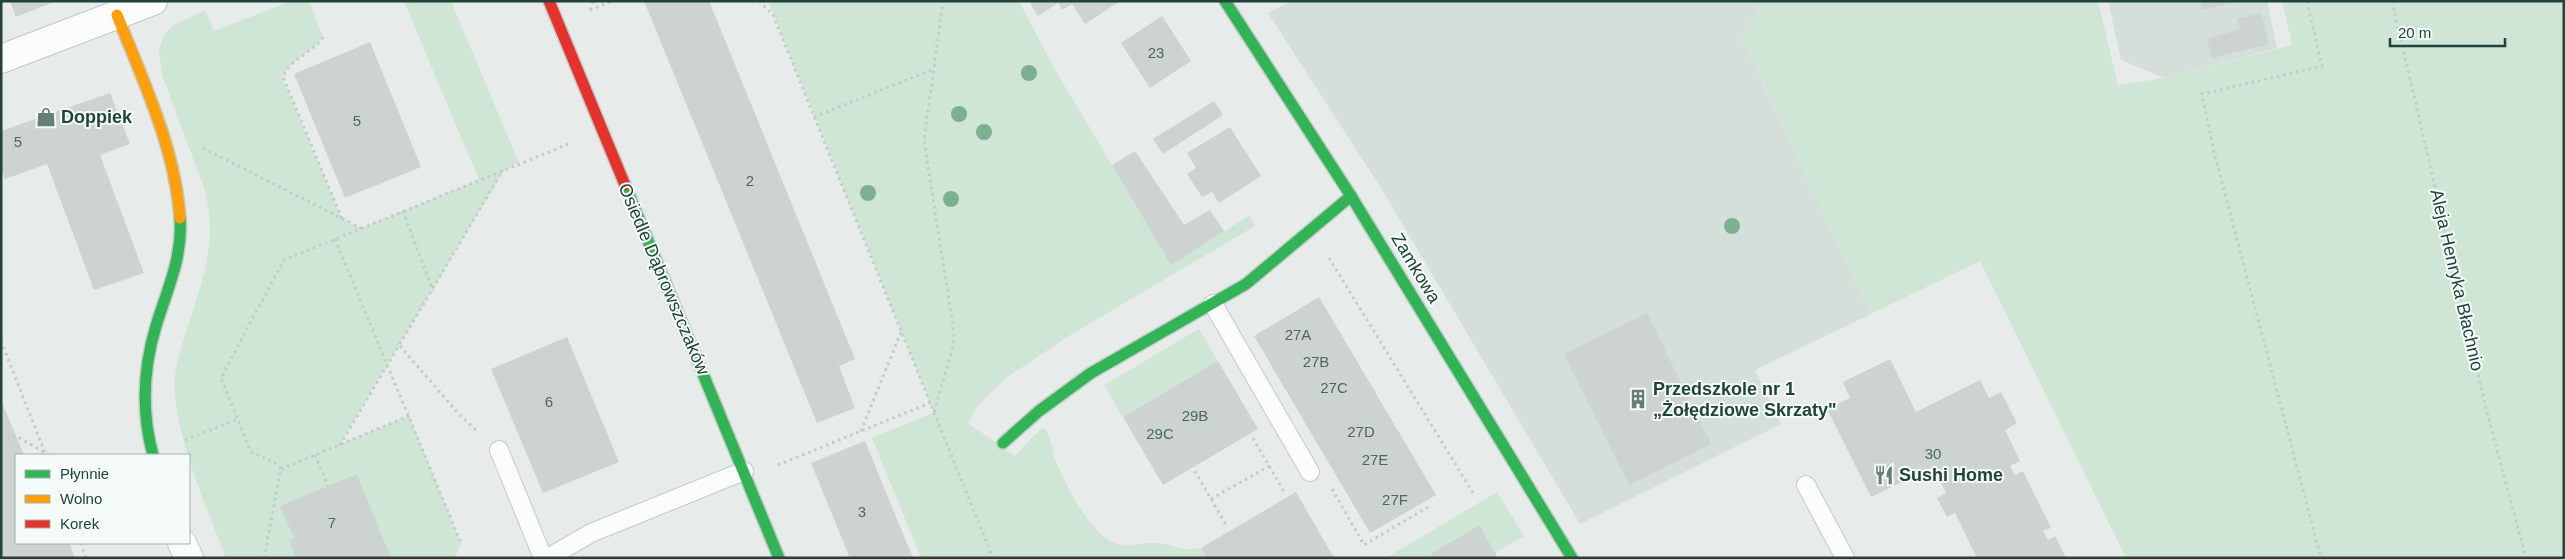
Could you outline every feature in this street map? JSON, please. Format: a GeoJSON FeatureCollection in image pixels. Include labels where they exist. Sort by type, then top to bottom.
{"type":"FeatureCollection","features":[{"type":"Feature","properties":{"kind":"street"},"geometry":{"type":"LineString","coordinates":[[1,59],[154,1]]}},
{"type":"Feature","properties":{"kind":"street","name":"Osiedle Dąbrowszczaków"},"geometry":{"type":"LineString","coordinates":[[549,1],[779,558]]}},
{"type":"Feature","properties":{"kind":"street","name":"Zamkowa"},"geometry":{"type":"LineString","coordinates":[[1225,1],[1351,196],[1572,558]]}},
{"type":"Feature","properties":{"kind":"street"},"geometry":{"type":"LineString","coordinates":[[117,15],[166,147],[176,188],[181,230],[177,262],[146,358],[143,380],[143,404],[153,454]]}},
{"type":"Feature","properties":{"kind":"street"},"geometry":{"type":"LineString","coordinates":[[1003,443],[1039,411],[1091,373],[1246,284],[1351,196]]}},
{"type":"Feature","properties":{"kind":"street"},"geometry":{"type":"LineString","coordinates":[[182,544],[189,558]]}},
{"type":"Feature","properties":{"kind":"lane"},"geometry":{"type":"LineString","coordinates":[[1213,304],[1310,472]]}},
{"type":"Feature","properties":{"kind":"lane"},"geometry":{"type":"LineString","coordinates":[[499,450],[543,558]]}},
{"type":"Feature","properties":{"kind":"lane"},"geometry":{"type":"LineString","coordinates":[[548,558],[591,533],[744,471]]}},
{"type":"Feature","properties":{"kind":"lane"},"geometry":{"type":"LineString","coordinates":[[1806,484],[1844,558]]}},
{"type":"Feature","properties":{"kind":"path"},"geometry":{"type":"LineString","coordinates":[[590,10],[593,1]]}},
{"type":"Feature","properties":{"kind":"path"},"geometry":{"type":"LineString","coordinates":[[934,413],[954,347],[954,333],[924,149],[943,1]]}},
{"type":"Feature","properties":{"kind":"path"},"geometry":{"type":"LineString","coordinates":[[2307,1],[2322,66],[2202,94],[2214,152],[2321,558]]}},
{"type":"Feature","properties":{"kind":"path","name":"Aleja Henryka Błachnio"},"geometry":{"type":"LineString","coordinates":[[2392,1],[2488,416],[2526,558]]}},
{"type":"Feature","properties":{"kind":"path"},"geometry":{"type":"LineString","coordinates":[[760,2],[773,15],[993,558]]}},
{"type":"Feature","properties":{"kind":"path"},"geometry":{"type":"LineString","coordinates":[[323,37],[316,46],[289,67],[283,77],[342,219]]}},
{"type":"Feature","properties":{"kind":"path"},"geometry":{"type":"LineString","coordinates":[[814,117],[934,69]]}},
{"type":"Feature","properties":{"kind":"path"},"geometry":{"type":"LineString","coordinates":[[281,469],[274,462],[251,452],[221,378],[284,260],[602,130]]}},
{"type":"Feature","properties":{"kind":"path"},"geometry":{"type":"LineString","coordinates":[[195,144],[361,228]]}},
{"type":"Feature","properties":{"kind":"path"},"geometry":{"type":"LineString","coordinates":[[340,445],[504,170]]}},
{"type":"Feature","properties":{"kind":"path"},"geometry":{"type":"LineString","coordinates":[[403,211],[432,291]]}},
{"type":"Feature","properties":{"kind":"path"},"geometry":{"type":"LineString","coordinates":[[1311,230],[1475,496]]}},
{"type":"Feature","properties":{"kind":"path"},"geometry":{"type":"LineString","coordinates":[[335,238],[461,543]]}},
{"type":"Feature","properties":{"kind":"path"},"geometry":{"type":"LineString","coordinates":[[861,431],[901,332]]}},
{"type":"Feature","properties":{"kind":"path"},"geometry":{"type":"LineString","coordinates":[[1,340],[47,454]]}},
{"type":"Feature","properties":{"kind":"path"},"geometry":{"type":"LineString","coordinates":[[400,346],[456,412],[482,436]]}},
{"type":"Feature","properties":{"kind":"path"},"geometry":{"type":"LineString","coordinates":[[770,468],[930,403]]}},
{"type":"Feature","properties":{"kind":"path"},"geometry":{"type":"LineString","coordinates":[[281,469],[409,416]]}},
{"type":"Feature","properties":{"kind":"path"},"geometry":{"type":"LineString","coordinates":[[153,454],[238,419]]}},
{"type":"Feature","properties":{"kind":"path"},"geometry":{"type":"LineString","coordinates":[[1,442],[16,436],[45,454]]}},
{"type":"Feature","properties":{"kind":"path"},"geometry":{"type":"LineString","coordinates":[[1253,438],[1284,492]]}},
{"type":"Feature","properties":{"kind":"path"},"geometry":{"type":"LineString","coordinates":[[315,455],[328,486]]}},
{"type":"Feature","properties":{"kind":"path"},"geometry":{"type":"LineString","coordinates":[[1211,499],[1275,462]]}},
{"type":"Feature","properties":{"kind":"path"},"geometry":{"type":"LineString","coordinates":[[264,558],[281,469]]}},
{"type":"Feature","properties":{"kind":"path"},"geometry":{"type":"LineString","coordinates":[[1195,471],[1226,525]]}},
{"type":"Feature","properties":{"kind":"path"},"geometry":{"type":"LineString","coordinates":[[1328,482],[1364,545],[1428,507]]}},
{"type":"Feature","properties":{"kind":"path"},"geometry":{"type":"LineString","coordinates":[[80,544],[86,558]]}},
{"type":"Feature","properties":{"kind":"shaded area"},"geometry":{"type":"Polygon","coordinates":[[[1291,1],[1763,1],[1742,38],[1871,314],[1755,370],[1781,424],[1580,524],[1384,193],[1268,13],[1291,1]]]}},
{"type":"Feature","properties":{"kind":"shaded area"},"geometry":{"type":"Polygon","coordinates":[[[2108,1],[2267,1],[2277,48],[2164,78],[2121,60],[2108,1]]]}},
{"type":"Feature","properties":{"kind":"green space"},"geometry":{"type":"Polygon","coordinates":[[[291,1],[309,1],[323,37],[293,63],[284,74],[283,80],[342,219],[361,228],[479,180],[405,4],[411,1],[451,1],[519,163],[504,170],[340,444],[409,416],[461,543],[455,558],[391,558],[356,475],[281,506],[294,538],[289,541],[296,558],[226,558],[192,468],[190,454],[188,454],[184,443],[175,396],[175,376],[179,354],[203,278],[207,261],[210,226],[204,188],[162,75],[159,50],[163,37],[172,26],[205,10],[214,31],[291,1]]]}},
{"type":"Feature","properties":{"kind":"green space"},"geometry":{"type":"Polygon","coordinates":[[[768,1],[1019,1],[1054,68],[1171,264],[1249,216],[1255,226],[1072,334],[1006,378],[979,404],[968,423],[1015,456],[1044,427],[1050,438],[1055,459],[1066,483],[1081,510],[1100,533],[1110,541],[1121,545],[1156,543],[1188,549],[1201,548],[1206,558],[921,558],[872,438],[934,412],[768,1]]]}},
{"type":"Feature","properties":{"kind":"green space"},"geometry":{"type":"Polygon","coordinates":[[[1763,1],[2098,1],[2118,85],[2164,78],[2292,45],[2282,1],[2564,1],[2564,558],[2126,558],[1980,261],[1871,314],[1742,37],[1763,1]]]}},
{"type":"Feature","properties":{"kind":"green space"},"geometry":{"type":"Polygon","coordinates":[[[1199,329],[1218,361],[1123,417],[1104,385],[1199,329]]]}},
{"type":"Feature","properties":{"kind":"green space"},"geometry":{"type":"Polygon","coordinates":[[[1497,492],[1524,536],[1495,553],[1478,526],[1432,554],[1434,558],[1386,558],[1497,492]]]}},
{"type":"Feature","properties":{"kind":"building"},"geometry":{"type":"Polygon","coordinates":[[[10,1],[56,1],[16,17],[10,1]]]}},
{"type":"Feature","properties":{"kind":"building"},"geometry":{"type":"Polygon","coordinates":[[[644,1],[709,1],[855,359],[839,366],[855,408],[817,423],[644,1]]]}},
{"type":"Feature","properties":{"kind":"building"},"geometry":{"type":"Polygon","coordinates":[[[1029,1],[1120,1],[1085,24],[1072,4],[1062,10],[1058,3],[1038,16],[1029,1]]]}},
{"type":"Feature","properties":{"kind":"building"},"geometry":{"type":"Polygon","coordinates":[[[2200,1],[2234,1],[2234,2],[2202,10],[2200,1]]]}},
{"type":"Feature","properties":{"kind":"building"},"geometry":{"type":"Polygon","coordinates":[[[2261,13],[2269,44],[2212,58],[2207,39],[2240,29],[2237,19],[2261,13]]]}},
{"type":"Feature","properties":{"kind":"building"},"geometry":{"type":"Polygon","coordinates":[[[1162,16],[1191,61],[1150,88],[1121,43],[1162,16]]]}},
{"type":"Feature","properties":{"kind":"building"},"geometry":{"type":"Polygon","coordinates":[[[370,42],[421,167],[345,198],[294,74],[370,42]]]}},
{"type":"Feature","properties":{"kind":"building"},"geometry":{"type":"Polygon","coordinates":[[[110,93],[130,144],[100,155],[144,273],[94,290],[47,164],[5,179],[1,167],[1,131],[110,93]]]}},
{"type":"Feature","properties":{"kind":"building"},"geometry":{"type":"Polygon","coordinates":[[[1214,101],[1223,115],[1163,154],[1153,139],[1214,101]]]}},
{"type":"Feature","properties":{"kind":"building"},"geometry":{"type":"Polygon","coordinates":[[[1230,127],[1261,176],[1219,203],[1212,192],[1202,197],[1187,174],[1196,168],[1187,153],[1230,127]]]}},
{"type":"Feature","properties":{"kind":"building"},"geometry":{"type":"Polygon","coordinates":[[[1135,151],[1184,225],[1210,210],[1224,231],[1171,265],[1112,165],[1135,151]]]}},
{"type":"Feature","properties":{"kind":"building"},"geometry":{"type":"Polygon","coordinates":[[[1319,297],[1436,495],[1370,533],[1254,336],[1319,297]]]}},
{"type":"Feature","properties":{"kind":"building","name":"Przedszkole nr 1 „Żołędziowe Skrzaty\""},"geometry":{"type":"Polygon","coordinates":[[[1647,313],[1711,444],[1629,485],[1564,354],[1647,313]]]}},
{"type":"Feature","properties":{"kind":"building"},"geometry":{"type":"Polygon","coordinates":[[[567,337],[619,462],[543,493],[491,369],[567,337]]]}},
{"type":"Feature","properties":{"kind":"building"},"geometry":{"type":"Polygon","coordinates":[[[1890,359],[1916,412],[1980,380],[1989,398],[2001,392],[2017,423],[2005,430],[2020,461],[2010,466],[2015,475],[2023,471],[2051,528],[2043,531],[2048,540],[2055,536],[2066,558],[1977,558],[1955,513],[1947,517],[1937,498],[1946,493],[1933,467],[1871,497],[1827,409],[1850,398],[1843,382],[1890,359]]]}},
{"type":"Feature","properties":{"kind":"building"},"geometry":{"type":"Polygon","coordinates":[[[1218,361],[1258,429],[1163,485],[1123,417],[1218,361]]]}},
{"type":"Feature","properties":{"kind":"building"},"geometry":{"type":"Polygon","coordinates":[[[1,400],[24,454],[15,454],[15,544],[69,544],[75,558],[1,558],[1,400]]]}},
{"type":"Feature","properties":{"kind":"building"},"geometry":{"type":"Polygon","coordinates":[[[865,441],[913,558],[850,558],[811,463],[865,441]]]}},
{"type":"Feature","properties":{"kind":"building"},"geometry":{"type":"Polygon","coordinates":[[[357,474],[391,558],[296,558],[289,540],[294,538],[280,506],[357,474]]]}},
{"type":"Feature","properties":{"kind":"building"},"geometry":{"type":"Polygon","coordinates":[[[1296,492],[1334,558],[1206,558],[1201,548],[1296,492]]]}},
{"type":"Feature","properties":{"kind":"building"},"geometry":{"type":"Polygon","coordinates":[[[1479,525],[1498,558],[1434,558],[1431,554],[1479,525]]]}},
{"type":"Feature","properties":{"kind":"traffic: fast"},"geometry":{"type":"LineString","coordinates":[[1225,1],[1351,196],[1572,558]]}},
{"type":"Feature","properties":{"kind":"traffic: fast"},"geometry":{"type":"LineString","coordinates":[[625,185],[779,558]]}},
{"type":"Feature","properties":{"kind":"traffic: fast"},"geometry":{"type":"LineString","coordinates":[[1003,443],[1039,411],[1091,373],[1246,284],[1351,196]]}},
{"type":"Feature","properties":{"kind":"traffic: fast"},"geometry":{"type":"LineString","coordinates":[[153,454],[145,406],[146,374],[156,326],[177,260],[180,218]]}},
{"type":"Feature","properties":{"kind":"traffic: slow"},"geometry":{"type":"LineString","coordinates":[[117,15],[165,140],[172,166],[180,218]]}},
{"type":"Feature","properties":{"kind":"traffic: jam"},"geometry":{"type":"LineString","coordinates":[[549,1],[625,185]]}},
{"type":"Feature","properties":{"kind":"place","name":"Doppiek"},"geometry":{"type":"Point","coordinates":[46,117]}},
{"type":"Feature","properties":{"kind":"place","name":"Przedszkole nr 1 „Żołędziowe Skrzaty\""},"geometry":{"type":"Point","coordinates":[1638,399]}},
{"type":"Feature","properties":{"kind":"place","name":"Sushi Home"},"geometry":{"type":"Point","coordinates":[1884,475]}}]}
